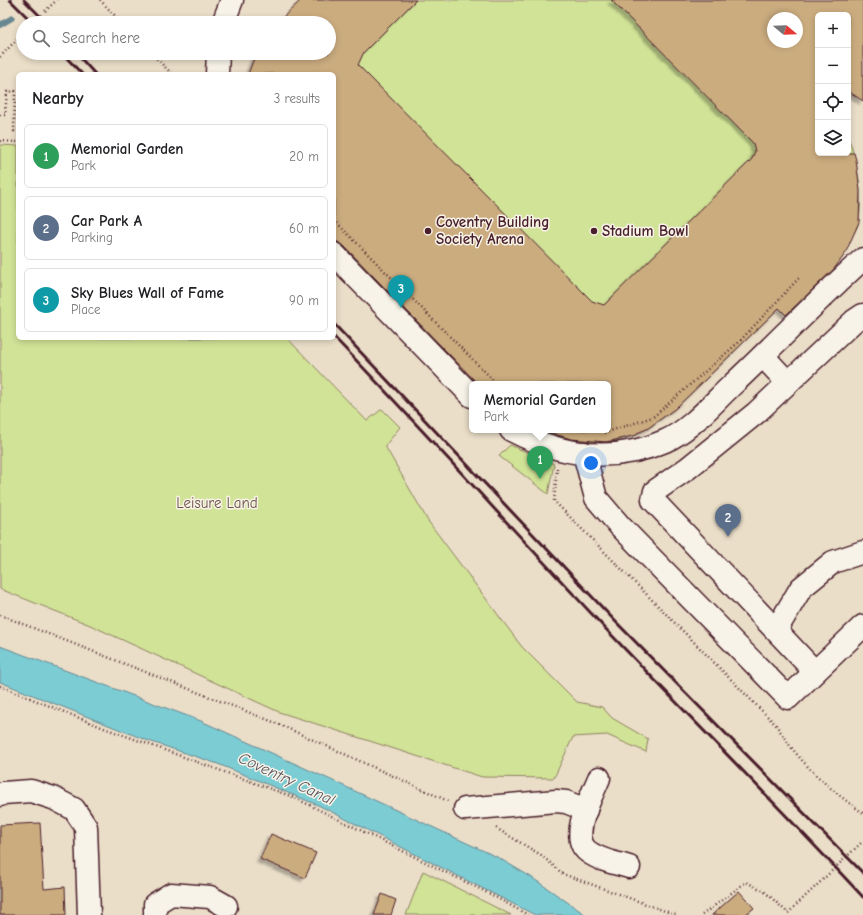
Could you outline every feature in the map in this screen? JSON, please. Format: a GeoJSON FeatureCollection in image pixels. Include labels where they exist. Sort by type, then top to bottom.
{"type":"FeatureCollection","features":[{"type":"Feature","properties":{"kind":"lane"},"geometry":{"type":"LineString","coordinates":[[226,16],[232,0]]}},
{"type":"Feature","properties":{"kind":"lane"},"geometry":{"type":"LineString","coordinates":[[217,72],[218,60]]}},
{"type":"Feature","properties":{"kind":"lane"},"geometry":{"type":"LineString","coordinates":[[336,256],[469,393]]}},
{"type":"Feature","properties":{"kind":"lane"},"geometry":{"type":"LineString","coordinates":[[517,433],[532,441],[559,450],[598,456],[634,452],[670,438],[694,422],[764,356],[837,282],[863,259]]}},
{"type":"Feature","properties":{"kind":"lane"},"geometry":{"type":"LineString","coordinates":[[815,672],[653,500],[655,491],[688,468],[756,413],[854,321],[863,316]]}},
{"type":"Feature","properties":{"kind":"lane"},"geometry":{"type":"LineString","coordinates":[[764,356],[788,384]]}},
{"type":"Feature","properties":{"kind":"lane"},"geometry":{"type":"LineString","coordinates":[[670,438],[688,468]]}},
{"type":"Feature","properties":{"kind":"lane"},"geometry":{"type":"LineString","coordinates":[[584,454],[596,498],[620,526],[788,698],[863,626]]}},
{"type":"Feature","properties":{"kind":"lane"},"geometry":{"type":"LineString","coordinates":[[776,630],[801,588],[806,583],[833,562],[863,552]]}},
{"type":"Feature","properties":{"kind":"lane"},"geometry":{"type":"LineString","coordinates":[[599,778],[586,810],[580,830],[580,840],[586,850],[596,856],[629,867]]}},
{"type":"Feature","properties":{"kind":"lane"},"geometry":{"type":"LineString","coordinates":[[0,795],[31,791],[53,798],[74,809],[86,827],[89,915]]}},
{"type":"Feature","properties":{"kind":"lane"},"geometry":{"type":"LineString","coordinates":[[466,809],[556,801],[566,802],[586,810]]}},
{"type":"Feature","properties":{"kind":"lane"},"geometry":{"type":"LineString","coordinates":[[155,915],[155,904],[171,894],[210,897],[226,906]]}},
{"type":"Feature","properties":{"kind":"path"},"geometry":{"type":"LineString","coordinates":[[45,11],[57,0]]}},
{"type":"Feature","properties":{"kind":"path"},"geometry":{"type":"LineString","coordinates":[[100,0],[115,16]]}},
{"type":"Feature","properties":{"kind":"path"},"geometry":{"type":"LineString","coordinates":[[0,57],[16,40]]}},
{"type":"Feature","properties":{"kind":"path"},"geometry":{"type":"LineString","coordinates":[[158,60],[170,72]]}},
{"type":"Feature","properties":{"kind":"path"},"geometry":{"type":"LineString","coordinates":[[0,115],[5,115],[7,92],[15,91],[14,131],[16,132]]}},
{"type":"Feature","properties":{"kind":"path"},"geometry":{"type":"LineString","coordinates":[[0,141],[16,142]]}},
{"type":"Feature","properties":{"kind":"path"},"geometry":{"type":"LineString","coordinates":[[336,222],[494,381]]}},
{"type":"Feature","properties":{"kind":"path"},"geometry":{"type":"LineString","coordinates":[[611,430],[653,417],[739,342],[799,278]]}},
{"type":"Feature","properties":{"kind":"path"},"geometry":{"type":"LineString","coordinates":[[559,450],[554,501],[777,726],[788,746],[831,789],[863,812]]}},
{"type":"Feature","properties":{"kind":"path"},"geometry":{"type":"LineString","coordinates":[[0,615],[276,723],[466,809],[541,855],[563,874],[676,915]]}},
{"type":"Feature","properties":{"kind":"path"},"geometry":{"type":"LineString","coordinates":[[0,686],[104,728],[293,797],[490,894],[528,915]]}},
{"type":"Feature","properties":{"kind":"path"},"geometry":{"type":"LineString","coordinates":[[702,915],[746,882],[764,891],[788,913],[863,841]]}},
{"type":"Feature","properties":{"kind":"green space","name":"Stadium Bowl"},"geometry":{"type":"Polygon","coordinates":[[[301,0],[721,0],[815,148],[815,156],[851,156],[851,147],[857,168],[860,189],[858,225],[832,271],[790,318],[798,280],[779,308],[676,408],[647,429],[619,440],[592,447],[535,433],[611,433],[611,381],[473,381],[336,242],[336,72],[256,72],[302,60],[336,60],[336,16],[286,16],[301,0]]]}},
{"type":"Feature","properties":{"kind":"green space","name":"Leisure Land"},"geometry":{"type":"Polygon","coordinates":[[[0,145],[16,146],[16,340],[289,340],[367,421],[382,409],[400,427],[385,446],[428,521],[522,647],[577,702],[602,707],[612,718],[648,739],[646,752],[607,735],[573,737],[554,778],[482,777],[279,712],[90,625],[0,589],[0,145]]]}},
{"type":"Feature","properties":{"kind":"green space"},"geometry":{"type":"Polygon","coordinates":[[[510,445],[554,464],[548,494],[499,456],[510,445]]]}},
{"type":"Feature","properties":{"kind":"green space"},"geometry":{"type":"Polygon","coordinates":[[[423,871],[511,915],[406,915],[423,871]]]}},
{"type":"Feature","properties":{"kind":"water","name":"Coventry Canal"},"geometry":{"type":"Polygon","coordinates":[[[0,646],[201,721],[331,780],[497,857],[531,877],[586,915],[535,915],[320,806],[218,764],[146,740],[0,682],[0,646]]]}},
{"type":"Feature","properties":{"kind":"building","name":"Coventry Building Society Arena"},"geometry":{"type":"Polygon","coordinates":[[[301,0],[416,0],[364,52],[358,65],[592,301],[604,305],[752,159],[755,151],[753,143],[611,0],[863,0],[863,101],[851,93],[851,12],[815,12],[815,156],[851,156],[851,153],[854,153],[860,191],[859,222],[845,254],[834,269],[786,315],[779,308],[676,408],[647,429],[637,433],[637,435],[606,442],[571,439],[552,433],[611,433],[611,381],[475,381],[343,245],[336,241],[336,72],[249,72],[253,60],[336,60],[336,16],[284,16],[301,0]]]}},
{"type":"Feature","properties":{"kind":"building"},"geometry":{"type":"Polygon","coordinates":[[[40,823],[44,889],[65,887],[66,915],[0,915],[0,825],[40,823]]]}},
{"type":"Feature","properties":{"kind":"building"},"geometry":{"type":"Polygon","coordinates":[[[271,834],[316,853],[305,878],[260,859],[271,834]]]}},
{"type":"Feature","properties":{"kind":"building"},"geometry":{"type":"Polygon","coordinates":[[[739,891],[754,908],[745,915],[712,915],[739,891]]]}},
{"type":"Feature","properties":{"kind":"building"},"geometry":{"type":"Polygon","coordinates":[[[382,894],[396,900],[391,915],[374,915],[382,894]]]}},
{"type":"Feature","properties":{"kind":"waterway"},"geometry":{"type":"LineString","coordinates":[[0,25],[12,18]]}},
{"type":"Feature","properties":{"kind":"railway"},"geometry":{"type":"LineString","coordinates":[[10,0],[26,16]]}},
{"type":"Feature","properties":{"kind":"railway"},"geometry":{"type":"LineString","coordinates":[[24,0],[40,16]]}},
{"type":"Feature","properties":{"kind":"railway"},"geometry":{"type":"LineString","coordinates":[[69,60],[80,72]]}},
{"type":"Feature","properties":{"kind":"railway"},"geometry":{"type":"LineString","coordinates":[[82,60],[93,72]]}},
{"type":"Feature","properties":{"kind":"railway"},"geometry":{"type":"LineString","coordinates":[[336,326],[616,622],[863,873]]}},
{"type":"Feature","properties":{"kind":"railway"},"geometry":{"type":"LineString","coordinates":[[336,339],[603,626],[863,897]]}},
{"type":"Feature","properties":{"kind":"place","name":"Coventry Building Society Arena"},"geometry":{"type":"Point","coordinates":[428,231]}},
{"type":"Feature","properties":{"kind":"place","name":"Stadium Bowl"},"geometry":{"type":"Point","coordinates":[594,231]}},
{"type":"Feature","properties":{"kind":"place","name":"Sky Blues Wall of Fame"},"geometry":{"type":"Point","coordinates":[401,308]}},
{"type":"Feature","properties":{"kind":"place","name":"Memorial Garden"},"geometry":{"type":"Point","coordinates":[540,479]}},
{"type":"Feature","properties":{"kind":"place","name":"Car Park A"},"geometry":{"type":"Point","coordinates":[728,537]}}]}
